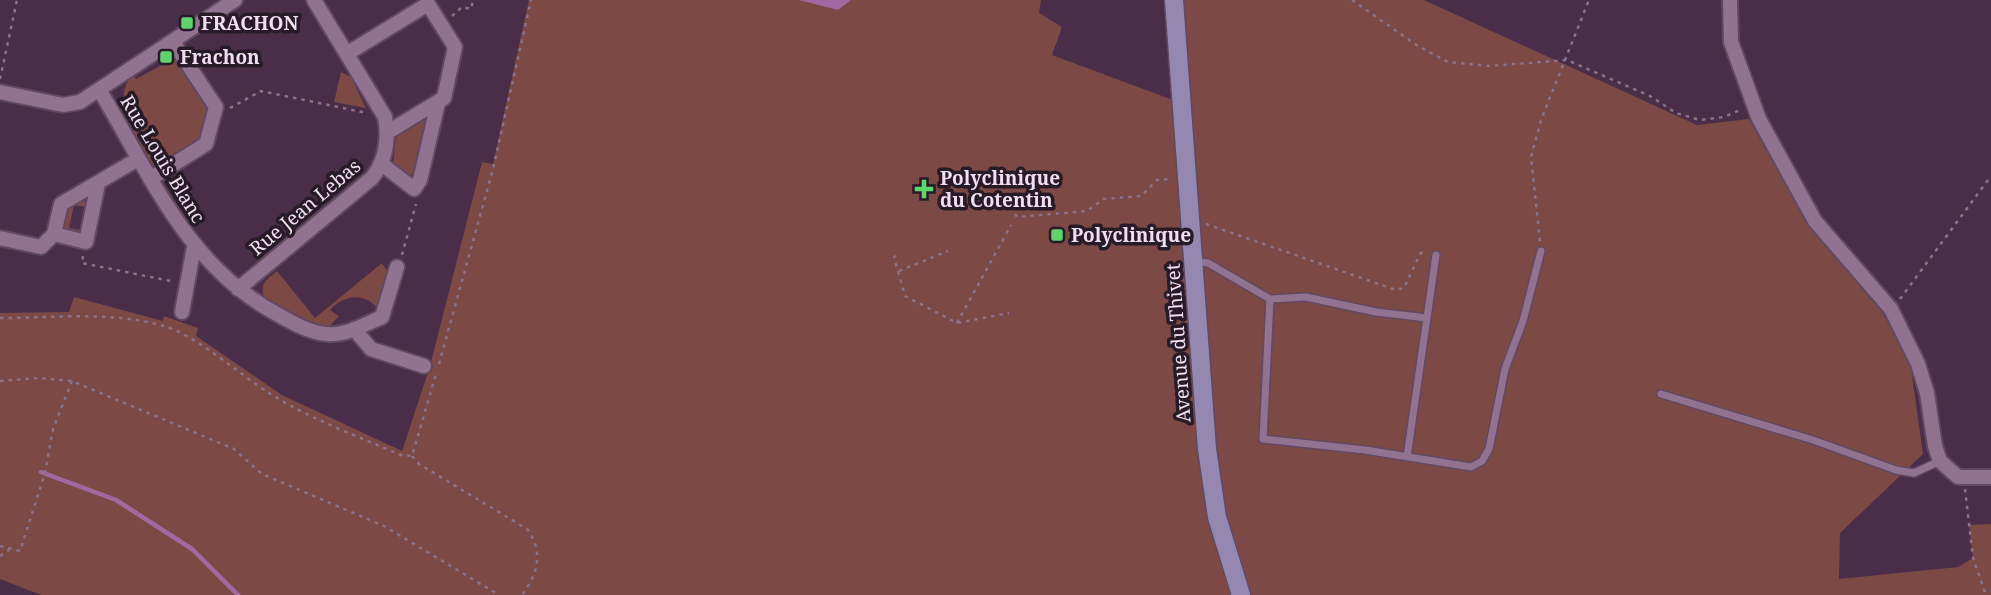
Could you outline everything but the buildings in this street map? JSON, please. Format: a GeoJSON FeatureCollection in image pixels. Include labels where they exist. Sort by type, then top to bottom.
{"type":"FeatureCollection","features":[{"type":"Feature","properties":{"kind":"main road","name":"Avenue du Thivet"},"geometry":{"type":"LineString","coordinates":[[1174,0],[1207,449],[1217,517],[1241,595]]}},
{"type":"Feature","properties":{"kind":"street"},"geometry":{"type":"LineString","coordinates":[[0,92],[63,106],[80,102],[235,0]]}},
{"type":"Feature","properties":{"kind":"street","name":"Rue Jean Lebas"},"geometry":{"type":"LineString","coordinates":[[238,289],[372,178],[383,165],[387,132],[385,117],[314,0]]}},
{"type":"Feature","properties":{"kind":"street"},"geometry":{"type":"LineString","coordinates":[[1730,0],[1731,41],[1754,105],[1796,190],[1815,221],[1891,309],[1918,364],[1927,393],[1935,446],[1941,461],[1950,472],[1964,479],[1991,477]]}},
{"type":"Feature","properties":{"kind":"street"},"geometry":{"type":"LineString","coordinates":[[348,53],[428,4],[455,47],[444,98],[387,132]]}},
{"type":"Feature","properties":{"kind":"street"},"geometry":{"type":"LineString","coordinates":[[150,179],[206,144],[216,107],[173,41]]}},
{"type":"Feature","properties":{"kind":"street","name":"Rue Louis Blanc"},"geometry":{"type":"LineString","coordinates":[[100,91],[150,179],[194,247],[257,304],[292,323],[324,334],[354,329],[382,317],[397,267]]}},
{"type":"Feature","properties":{"kind":"street"},"geometry":{"type":"LineString","coordinates":[[383,165],[414,189],[420,180],[438,103]]}},
{"type":"Feature","properties":{"kind":"street"},"geometry":{"type":"LineString","coordinates":[[0,239],[41,247],[54,234],[61,204],[138,159]]}},
{"type":"Feature","properties":{"kind":"street"},"geometry":{"type":"LineString","coordinates":[[54,234],[86,242],[98,184]]}},
{"type":"Feature","properties":{"kind":"street","name":"Rue Louis Blanc"},"geometry":{"type":"LineString","coordinates":[[182,312],[194,247]]}},
{"type":"Feature","properties":{"kind":"street"},"geometry":{"type":"LineString","coordinates":[[354,329],[370,349],[424,366]]}},
{"type":"Feature","properties":{"kind":"lane"},"geometry":{"type":"LineString","coordinates":[[1270,299],[1263,439],[1471,467],[1482,461],[1489,449],[1504,369],[1523,321],[1541,251]]}},
{"type":"Feature","properties":{"kind":"lane"},"geometry":{"type":"LineString","coordinates":[[1407,457],[1436,255]]}},
{"type":"Feature","properties":{"kind":"lane"},"geometry":{"type":"LineString","coordinates":[[1193,261],[1208,264],[1270,299],[1306,297],[1376,312],[1427,318]]}},
{"type":"Feature","properties":{"kind":"lane"},"geometry":{"type":"LineString","coordinates":[[1661,394],[1813,440],[1896,470],[1913,473],[1941,461]]}},
{"type":"Feature","properties":{"kind":"path"},"geometry":{"type":"LineString","coordinates":[[0,79],[17,0]]}},
{"type":"Feature","properties":{"kind":"path"},"geometry":{"type":"LineString","coordinates":[[441,25],[462,7],[471,9],[473,0]]}},
{"type":"Feature","properties":{"kind":"path"},"geometry":{"type":"LineString","coordinates":[[412,456],[494,169],[531,0]]}},
{"type":"Feature","properties":{"kind":"path"},"geometry":{"type":"LineString","coordinates":[[1352,0],[1448,62],[1489,66],[1567,60],[1650,96],[1676,113],[1700,120],[1724,117],[1754,105]]}},
{"type":"Feature","properties":{"kind":"path"},"geometry":{"type":"LineString","coordinates":[[1541,251],[1531,157],[1541,120],[1589,0]]}},
{"type":"Feature","properties":{"kind":"path"},"geometry":{"type":"LineString","coordinates":[[216,107],[231,108],[261,91],[385,117]]}},
{"type":"Feature","properties":{"kind":"path"},"geometry":{"type":"LineString","coordinates":[[1891,309],[1909,290],[1991,176]]}},
{"type":"Feature","properties":{"kind":"path"},"geometry":{"type":"LineString","coordinates":[[1015,214],[1017,217],[1087,211],[1104,199],[1141,196],[1157,180],[1173,179]]}},
{"type":"Feature","properties":{"kind":"path"},"geometry":{"type":"LineString","coordinates":[[397,267],[405,249],[416,206],[414,189]]}},
{"type":"Feature","properties":{"kind":"path"},"geometry":{"type":"LineString","coordinates":[[1190,218],[1396,290],[1404,288],[1420,254],[1431,248],[1436,255]]}},
{"type":"Feature","properties":{"kind":"path"},"geometry":{"type":"LineString","coordinates":[[957,323],[1011,225]]}},
{"type":"Feature","properties":{"kind":"path"},"geometry":{"type":"LineString","coordinates":[[86,242],[82,263],[187,285]]}},
{"type":"Feature","properties":{"kind":"path"},"geometry":{"type":"LineString","coordinates":[[899,271],[948,251]]}},
{"type":"Feature","properties":{"kind":"path"},"geometry":{"type":"LineString","coordinates":[[896,256],[894,257],[905,296],[957,323],[1009,313]]}},
{"type":"Feature","properties":{"kind":"path"},"geometry":{"type":"LineString","coordinates":[[0,318],[108,316],[163,326],[196,344],[271,395],[333,426],[401,455],[412,456],[419,464],[527,529],[535,540],[538,566],[522,595]]}},
{"type":"Feature","properties":{"kind":"path"},"geometry":{"type":"LineString","coordinates":[[0,381],[38,378],[72,382],[234,449],[262,474],[384,526],[499,595]]}},
{"type":"Feature","properties":{"kind":"path"},"geometry":{"type":"LineString","coordinates":[[0,546],[20,551],[44,477],[52,429],[72,382]]}},
{"type":"Feature","properties":{"kind":"path"},"geometry":{"type":"LineString","coordinates":[[1964,479],[1973,558],[1986,595]]}},
{"type":"Feature","properties":{"kind":"path"},"geometry":{"type":"LineString","coordinates":[[0,556],[10,549]]}},
{"type":"Feature","properties":{"kind":"shaded area"},"geometry":{"type":"Polygon","coordinates":[[[529,0],[1041,0],[1039,13],[1062,27],[1052,55],[1181,103],[1174,0],[1424,0],[1697,125],[1749,119],[1795,201],[1824,242],[1874,298],[1910,361],[1923,454],[1840,533],[1839,579],[1958,567],[1973,558],[1969,525],[1991,524],[1991,595],[41,595],[0,579],[0,313],[69,312],[74,297],[163,321],[164,316],[198,328],[196,336],[282,395],[402,451],[430,366],[482,162],[493,164],[529,0]]]}},
{"type":"Feature","properties":{"kind":"shaded area"},"geometry":{"type":"Polygon","coordinates":[[[799,0],[851,0],[838,10],[799,0]]]}},
{"type":"Feature","properties":{"kind":"shaded area"},"geometry":{"type":"Polygon","coordinates":[[[178,56],[211,110],[204,138],[155,170],[125,110],[126,85],[133,75],[136,79],[178,56]]]}},
{"type":"Feature","properties":{"kind":"shaded area"},"geometry":{"type":"Polygon","coordinates":[[[341,72],[351,77],[366,108],[334,102],[341,72]]]}},
{"type":"Feature","properties":{"kind":"shaded area"},"geometry":{"type":"Polygon","coordinates":[[[428,115],[415,174],[408,175],[393,166],[396,135],[428,115]]]}},
{"type":"Feature","properties":{"kind":"shaded area"},"geometry":{"type":"Polygon","coordinates":[[[81,200],[85,201],[85,207],[74,205],[69,228],[81,230],[79,233],[60,229],[62,210],[81,200]]]}},
{"type":"Feature","properties":{"kind":"shaded area"},"geometry":{"type":"Polygon","coordinates":[[[382,263],[389,274],[377,308],[366,299],[354,297],[341,301],[330,310],[339,316],[329,327],[311,323],[265,300],[263,295],[264,283],[277,271],[315,318],[382,263]]]}},
{"type":"Feature","properties":{"kind":"waterway"},"geometry":{"type":"LineString","coordinates":[[41,472],[116,500],[192,549],[238,595]]}},
{"type":"Feature","properties":{"kind":"place","name":"FRACHON"},"geometry":{"type":"Point","coordinates":[187,23]}},
{"type":"Feature","properties":{"kind":"place","name":"Frachon"},"geometry":{"type":"Point","coordinates":[166,57]}},
{"type":"Feature","properties":{"kind":"place","name":"Polyclinique du Cotentin"},"geometry":{"type":"Point","coordinates":[924,189]}},
{"type":"Feature","properties":{"kind":"place","name":"Polyclinique"},"geometry":{"type":"Point","coordinates":[1057,235]}}]}
